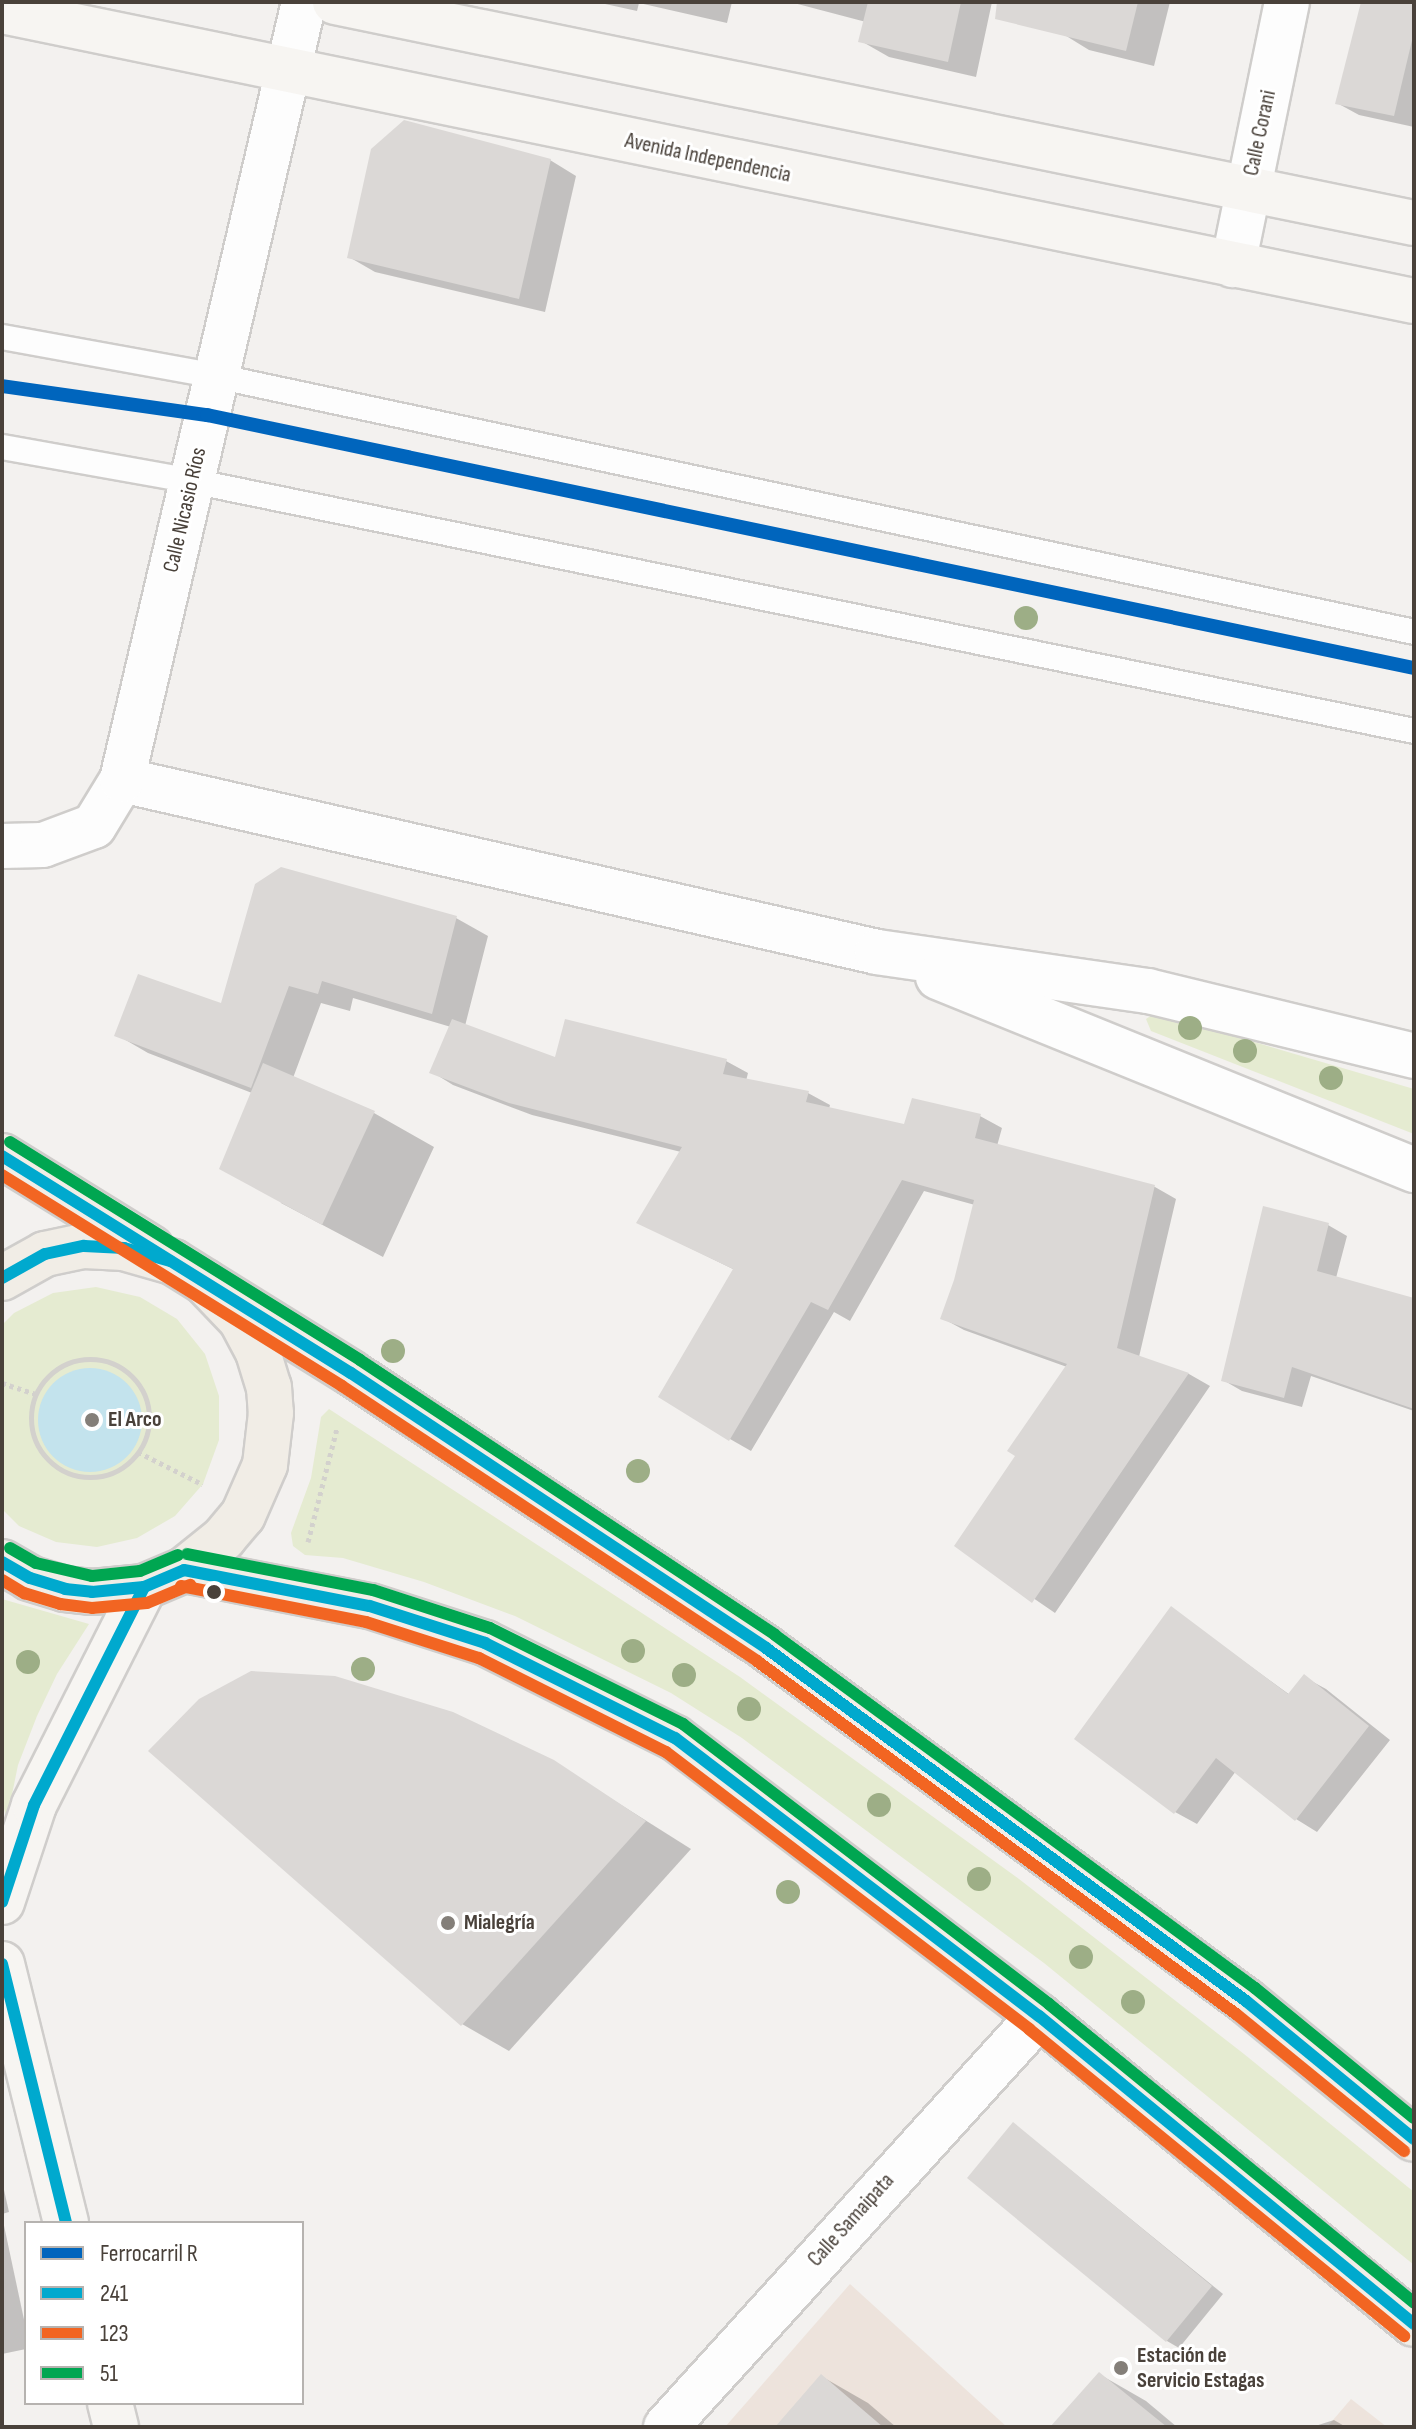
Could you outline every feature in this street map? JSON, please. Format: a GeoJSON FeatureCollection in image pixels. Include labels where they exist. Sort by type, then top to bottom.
{"type":"FeatureCollection","features":[{"type":"Feature","properties":{"kind":"main road"},"geometry":{"type":"LineString","coordinates":[[335,2],[1414,223]]}},
{"type":"Feature","properties":{"kind":"main road","name":"Avenida Independencia"},"geometry":{"type":"LineString","coordinates":[[2,11],[287,72],[1414,301]]}},
{"type":"Feature","properties":{"kind":"main road"},"geometry":{"type":"LineString","coordinates":[[2,1156],[351,1373],[766,1648],[1246,2001],[1414,2139]]}},
{"type":"Feature","properties":{"kind":"main road"},"geometry":{"type":"LineString","coordinates":[[2,1278],[45,1254],[84,1246],[124,1248],[189,1272],[241,1320],[258,1352],[269,1387],[271,1439],[265,1465],[243,1515],[224,1538],[184,1570],[144,1587],[118,1592],[65,1589],[30,1578],[2,1562]]}},
{"type":"Feature","properties":{"kind":"main road"},"geometry":{"type":"LineString","coordinates":[[184,1570],[370,1606],[485,1643],[675,1738],[1039,2016],[1414,2324]]}},
{"type":"Feature","properties":{"kind":"main road"},"geometry":{"type":"LineString","coordinates":[[2,1902],[34,1805],[73,1720],[144,1587]]}},
{"type":"Feature","properties":{"kind":"main road"},"geometry":{"type":"LineString","coordinates":[[2,1964],[66,2221]]}},
{"type":"Feature","properties":{"kind":"main road"},"geometry":{"type":"LineString","coordinates":[[110,2405],[116,2427]]}},
{"type":"Feature","properties":{"kind":"street","name":"Calle Nicasio Ríos"},"geometry":{"type":"LineString","coordinates":[[2,846],[43,845],[94,826],[122,780],[304,2]]}},
{"type":"Feature","properties":{"kind":"street","name":"Calle Corani"},"geometry":{"type":"LineString","coordinates":[[1233,265],[1287,2]]}},
{"type":"Feature","properties":{"kind":"street"},"geometry":{"type":"LineString","coordinates":[[122,780],[877,952],[1148,991],[1414,1056]]}},
{"type":"Feature","properties":{"kind":"street"},"geometry":{"type":"LineString","coordinates":[[877,952],[1414,1170]]}},
{"type":"Feature","properties":{"kind":"street","name":"Calle Samaipata"},"geometry":{"type":"LineString","coordinates":[[666,2427],[1039,2016]]}},
{"type":"Feature","properties":{"kind":"lane"},"geometry":{"type":"LineString","coordinates":[[2,337],[216,376],[1414,632]]}},
{"type":"Feature","properties":{"kind":"lane"},"geometry":{"type":"LineString","coordinates":[[2,447],[192,481],[1414,731]]}},
{"type":"Feature","properties":{"kind":"path"},"geometry":{"type":"LineString","coordinates":[[84,1359],[119,1366],[134,1377],[149,1408],[150,1427],[138,1452],[116,1473],[96,1478],[76,1477],[56,1468],[41,1453],[33,1434],[31,1414],[36,1394],[48,1377],[64,1364],[84,1359]]}},
{"type":"Feature","properties":{"kind":"path"},"geometry":{"type":"LineString","coordinates":[[2,1383],[36,1394]]}},
{"type":"Feature","properties":{"kind":"path"},"geometry":{"type":"LineString","coordinates":[[305,1555],[340,1415]]}},
{"type":"Feature","properties":{"kind":"path"},"geometry":{"type":"LineString","coordinates":[[138,1452],[203,1484]]}},
{"type":"Feature","properties":{"kind":"shaded area"},"geometry":{"type":"Polygon","coordinates":[[[850,2284],[1007,2427],[725,2427],[850,2284]]]}},
{"type":"Feature","properties":{"kind":"shaded area"},"geometry":{"type":"Polygon","coordinates":[[[1351,2399],[1387,2427],[1327,2427],[1351,2399]]]}},
{"type":"Feature","properties":{"kind":"green space"},"geometry":{"type":"Polygon","coordinates":[[[1155,1013],[1414,1089],[1414,1134],[1151,1031],[1146,1019],[1155,1013]]]}},
{"type":"Feature","properties":{"kind":"green space"},"geometry":{"type":"Polygon","coordinates":[[[96,1287],[140,1297],[177,1319],[205,1354],[219,1396],[219,1440],[203,1484],[175,1516],[137,1538],[97,1547],[56,1542],[19,1526],[2,1509],[2,1325],[14,1313],[53,1293],[96,1287]]]}},
{"type":"Feature","properties":{"kind":"green space"},"geometry":{"type":"Polygon","coordinates":[[[329,1409],[740,1677],[1019,1879],[1244,2054],[1414,2192],[1414,2265],[1044,1963],[742,1738],[671,1693],[515,1616],[424,1582],[343,1558],[305,1555],[293,1546],[291,1533],[311,1478],[321,1417],[329,1409]]]}},
{"type":"Feature","properties":{"kind":"green space"},"geometry":{"type":"Polygon","coordinates":[[[2,1599],[89,1624],[57,1674],[37,1716],[18,1765],[7,1819],[2,1802],[2,1599]]]}},
{"type":"Feature","properties":{"kind":"water"},"geometry":{"type":"Polygon","coordinates":[[[90,1368],[110,1372],[127,1383],[138,1400],[142,1420],[138,1440],[127,1457],[110,1468],[90,1472],[70,1468],[53,1457],[42,1440],[38,1420],[42,1400],[53,1383],[70,1372],[90,1368]]]}},
{"type":"Feature","properties":{"kind":"building"},"geometry":{"type":"Polygon","coordinates":[[[868,2],[961,2],[948,62],[858,42],[868,2]]]}},
{"type":"Feature","properties":{"kind":"building"},"geometry":{"type":"Polygon","coordinates":[[[997,2],[1138,2],[1126,51],[995,19],[997,2]]]}},
{"type":"Feature","properties":{"kind":"building"},"geometry":{"type":"Polygon","coordinates":[[[1361,2],[1414,2],[1414,32],[1394,116],[1335,104],[1361,2]]]}},
{"type":"Feature","properties":{"kind":"building"},"geometry":{"type":"Polygon","coordinates":[[[404,120],[551,159],[519,299],[347,258],[371,149],[404,120]]]}},
{"type":"Feature","properties":{"kind":"building"},"geometry":{"type":"Polygon","coordinates":[[[281,867],[457,916],[432,1014],[322,981],[318,994],[289,986],[251,1088],[114,1036],[138,974],[221,1003],[255,884],[281,867]]]}},
{"type":"Feature","properties":{"kind":"building"},"geometry":{"type":"Polygon","coordinates":[[[452,1019],[555,1057],[565,1019],[727,1059],[723,1074],[809,1091],[806,1102],[904,1124],[912,1098],[981,1114],[975,1138],[1155,1185],[1117,1348],[1189,1373],[1032,1603],[954,1546],[1015,1456],[1007,1451],[1067,1364],[940,1319],[954,1280],[974,1200],[902,1180],[828,1310],[811,1302],[729,1441],[658,1397],[733,1269],[636,1223],[682,1147],[509,1103],[429,1073],[452,1019]]]}},
{"type":"Feature","properties":{"kind":"building"},"geometry":{"type":"Polygon","coordinates":[[[263,1063],[375,1111],[322,1225],[219,1169],[263,1063]]]}},
{"type":"Feature","properties":{"kind":"building"},"geometry":{"type":"Polygon","coordinates":[[[1263,1206],[1329,1223],[1317,1271],[1414,1298],[1414,1409],[1292,1367],[1284,1398],[1221,1381],[1263,1206]]]}},
{"type":"Feature","properties":{"kind":"building"},"geometry":{"type":"Polygon","coordinates":[[[1171,1606],[1288,1694],[1304,1674],[1369,1726],[1295,1821],[1216,1758],[1174,1814],[1074,1739],[1171,1606]]]}},
{"type":"Feature","properties":{"kind":"building","name":"Mialegría"},"geometry":{"type":"Polygon","coordinates":[[[251,1671],[335,1676],[453,1712],[554,1760],[646,1821],[461,2026],[148,1751],[199,1699],[251,1671]]]}},
{"type":"Feature","properties":{"kind":"building"},"geometry":{"type":"Polygon","coordinates":[[[1013,2122],[1212,2286],[1166,2342],[967,2178],[1013,2122]]]}},
{"type":"Feature","properties":{"kind":"building"},"geometry":{"type":"Polygon","coordinates":[[[1099,2372],[1167,2427],[1050,2427],[1099,2372]]]}},
{"type":"Feature","properties":{"kind":"building"},"geometry":{"type":"Polygon","coordinates":[[[821,2374],[883,2427],[775,2427],[821,2374]]]}},
{"type":"Feature","properties":{"kind":"rail line","name":"R"},"geometry":{"type":"LineString","coordinates":[[2,386],[207,415],[1414,668]]}},
{"type":"Feature","properties":{"kind":"transit line","name":"51"},"geometry":{"type":"LineString","coordinates":[[10,1142],[360,1360],[775,1635],[1255,1988],[1414,2118]]}},
{"type":"Feature","properties":{"kind":"transit line","name":"241"},"geometry":{"type":"LineString","coordinates":[[2,1156],[351,1373],[766,1648],[1246,2001],[1414,2139]]}},
{"type":"Feature","properties":{"kind":"transit line","name":"123"},"geometry":{"type":"LineString","coordinates":[[2,1175],[342,1386],[757,1661],[1236,2014],[1404,2151]]}},
{"type":"Feature","properties":{"kind":"transit line","name":"241"},"geometry":{"type":"LineString","coordinates":[[2,1278],[45,1254],[84,1246],[124,1248],[170,1261]]}},
{"type":"Feature","properties":{"kind":"transit line","name":"51"},"geometry":{"type":"LineString","coordinates":[[10,1548],[36,1563],[92,1576],[140,1571],[178,1555]]}},
{"type":"Feature","properties":{"kind":"transit line","name":"51"},"geometry":{"type":"LineString","coordinates":[[187,1554],[373,1590],[490,1628],[683,1724],[1049,2004],[1414,2303]]}},
{"type":"Feature","properties":{"kind":"transit line","name":"241"},"geometry":{"type":"LineString","coordinates":[[2,1562],[30,1578],[65,1589],[92,1592],[144,1587],[184,1570]]}},
{"type":"Feature","properties":{"kind":"transit line","name":"241"},"geometry":{"type":"LineString","coordinates":[[184,1570],[370,1606],[485,1643],[675,1738],[1039,2016],[1414,2324]]}},
{"type":"Feature","properties":{"kind":"transit line","name":"123"},"geometry":{"type":"LineString","coordinates":[[2,1580],[24,1593],[60,1604],[92,1608],[147,1603],[190,1585]]}},
{"type":"Feature","properties":{"kind":"transit line","name":"123"},"geometry":{"type":"LineString","coordinates":[[181,1586],[366,1622],[479,1658],[666,1752],[1029,2029],[1404,2336]]}},
{"type":"Feature","properties":{"kind":"transit line","name":"241"},"geometry":{"type":"LineString","coordinates":[[2,1902],[34,1805],[144,1587]]}},
{"type":"Feature","properties":{"kind":"transit line","name":"241"},"geometry":{"type":"LineString","coordinates":[[2,1964],[66,2221]]}},
{"type":"Feature","properties":{"kind":"place","name":"El Arco"},"geometry":{"type":"Point","coordinates":[92,1420]}},
{"type":"Feature","properties":{"kind":"place","name":"Mialegría"},"geometry":{"type":"Point","coordinates":[448,1923]}},
{"type":"Feature","properties":{"kind":"place","name":"Estación de Servicio Estagas"},"geometry":{"type":"Point","coordinates":[1121,2368]}}]}
